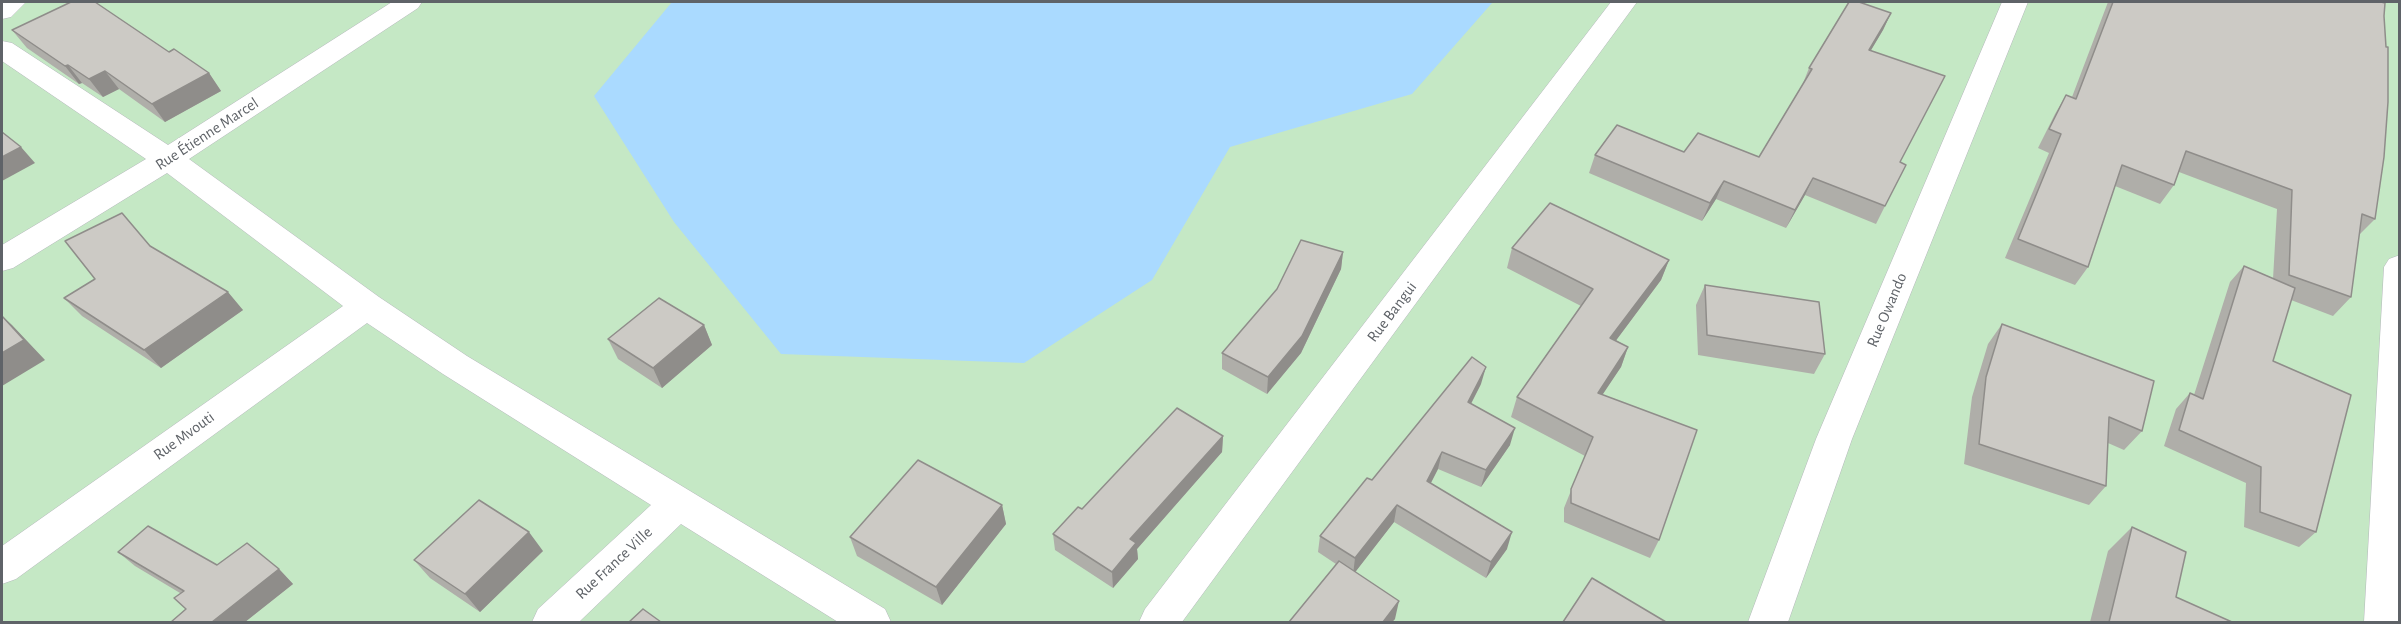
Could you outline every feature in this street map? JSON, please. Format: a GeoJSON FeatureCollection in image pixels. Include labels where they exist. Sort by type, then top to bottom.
{"type":"FeatureCollection","features":[{"type":"Feature","properties":{"kind":"street"},"geometry":{"type":"LineString","coordinates":[[2,11],[13,2]]}},
{"type":"Feature","properties":{"kind":"street","name":"Rue Étienne Marcel"},"geometry":{"type":"LineString","coordinates":[[2,260],[168,159],[409,2]]}},
{"type":"Feature","properties":{"kind":"street","name":"Rue Bangui"},"geometry":{"type":"LineString","coordinates":[[1159,622],[1624,2]]}},
{"type":"Feature","properties":{"kind":"street","name":"Rue Owando"},"geometry":{"type":"LineString","coordinates":[[1767,622],[1834,439],[2015,2]]}},
{"type":"Feature","properties":{"kind":"street"},"geometry":{"type":"LineString","coordinates":[[2,49],[168,159],[367,306],[677,504],[871,622]]}},
{"type":"Feature","properties":{"kind":"street"},"geometry":{"type":"LineString","coordinates":[[2384,622],[2400,267]]}},
{"type":"Feature","properties":{"kind":"street","name":"Rue Mvouti"},"geometry":{"type":"LineString","coordinates":[[2,567],[367,306]]}},
{"type":"Feature","properties":{"kind":"street","name":"Rue France Ville"},"geometry":{"type":"LineString","coordinates":[[552,622],[677,504]]}},
{"type":"Feature","properties":{"kind":"green space"},"geometry":{"type":"Polygon","coordinates":[[[2,2],[2399,2],[2399,622],[2,622],[2,2]]]}},
{"type":"Feature","properties":{"kind":"water"},"geometry":{"type":"Polygon","coordinates":[[[672,2],[1492,3],[1412,94],[1230,147],[1152,280],[1024,363],[781,354],[674,222],[594,96],[672,2]]]}},
{"type":"Feature","properties":{"kind":"building"},"geometry":{"type":"Polygon","coordinates":[[[71,2],[95,2],[169,52],[174,49],[209,73],[152,104],[105,71],[89,79],[68,65],[65,66],[12,30],[71,2]]]}},
{"type":"Feature","properties":{"kind":"building"},"geometry":{"type":"Polygon","coordinates":[[[1849,2],[1859,2],[1891,13],[1869,50],[1945,76],[1900,162],[1906,165],[1885,206],[1813,178],[1795,210],[1724,181],[1710,203],[1595,155],[1617,125],[1684,152],[1698,133],[1759,157],[1849,2]]]}},
{"type":"Feature","properties":{"kind":"building"},"geometry":{"type":"Polygon","coordinates":[[[2113,2],[2385,3],[2388,102],[2384,157],[2375,219],[2362,214],[2351,297],[2289,275],[2292,190],[2186,151],[2174,185],[2122,165],[2088,267],[2018,239],[2061,134],[2049,129],[2066,95],[2076,99],[2113,2]]]}},
{"type":"Feature","properties":{"kind":"building"},"geometry":{"type":"Polygon","coordinates":[[[2,132],[21,147],[2,157],[2,132]]]}},
{"type":"Feature","properties":{"kind":"building"},"geometry":{"type":"Polygon","coordinates":[[[1550,203],[1669,260],[1610,338],[1628,347],[1598,393],[1697,430],[1659,540],[1571,503],[1571,489],[1593,437],[1517,397],[1593,289],[1512,248],[1550,203]]]}},
{"type":"Feature","properties":{"kind":"building"},"geometry":{"type":"Polygon","coordinates":[[[122,213],[150,246],[228,292],[144,350],[64,298],[95,279],[65,241],[122,213]]]}},
{"type":"Feature","properties":{"kind":"building"},"geometry":{"type":"Polygon","coordinates":[[[1301,240],[1343,252],[1302,336],[1268,377],[1222,353],[1277,289],[1301,240]]]}},
{"type":"Feature","properties":{"kind":"building"},"geometry":{"type":"Polygon","coordinates":[[[2244,266],[2295,288],[2273,361],[2351,395],[2316,532],[2260,512],[2261,467],[2179,430],[2190,393],[2203,399],[2244,266]]]}},
{"type":"Feature","properties":{"kind":"building"},"geometry":{"type":"Polygon","coordinates":[[[1705,285],[1819,302],[1825,354],[1707,335],[1705,285]]]}},
{"type":"Feature","properties":{"kind":"building"},"geometry":{"type":"Polygon","coordinates":[[[659,298],[704,325],[653,368],[608,339],[659,298]]]}},
{"type":"Feature","properties":{"kind":"building"},"geometry":{"type":"Polygon","coordinates":[[[2,316],[24,340],[2,353],[2,316]]]}},
{"type":"Feature","properties":{"kind":"building"},"geometry":{"type":"Polygon","coordinates":[[[2002,324],[2154,381],[2142,431],[2109,417],[2106,486],[1979,444],[1986,377],[2002,324]]]}},
{"type":"Feature","properties":{"kind":"building"},"geometry":{"type":"Polygon","coordinates":[[[1472,357],[1486,367],[1468,402],[1515,428],[1486,470],[1442,452],[1427,481],[1512,532],[1491,562],[1397,505],[1355,558],[1320,536],[1367,478],[1372,480],[1472,357]]]}},
{"type":"Feature","properties":{"kind":"building"},"geometry":{"type":"Polygon","coordinates":[[[1177,408],[1223,436],[1130,539],[1136,543],[1112,572],[1053,534],[1078,507],[1082,509],[1177,408]]]}},
{"type":"Feature","properties":{"kind":"building"},"geometry":{"type":"Polygon","coordinates":[[[918,460],[1002,505],[936,587],[850,537],[918,460]]]}},
{"type":"Feature","properties":{"kind":"building"},"geometry":{"type":"Polygon","coordinates":[[[479,500],[529,532],[465,594],[414,560],[479,500]]]}},
{"type":"Feature","properties":{"kind":"building"},"geometry":{"type":"Polygon","coordinates":[[[148,526],[217,565],[247,543],[279,569],[212,622],[171,622],[186,609],[174,598],[184,591],[118,552],[148,526]]]}},
{"type":"Feature","properties":{"kind":"building"},"geometry":{"type":"Polygon","coordinates":[[[2132,527],[2186,552],[2176,597],[2232,622],[2109,622],[2132,527]]]}},
{"type":"Feature","properties":{"kind":"building"},"geometry":{"type":"Polygon","coordinates":[[[1339,561],[1399,601],[1383,622],[1289,622],[1339,561]]]}},
{"type":"Feature","properties":{"kind":"building"},"geometry":{"type":"Polygon","coordinates":[[[1592,578],[1666,622],[1563,622],[1592,578]]]}},
{"type":"Feature","properties":{"kind":"building"},"geometry":{"type":"Polygon","coordinates":[[[643,609],[661,622],[629,622],[643,609]]]}}]}
